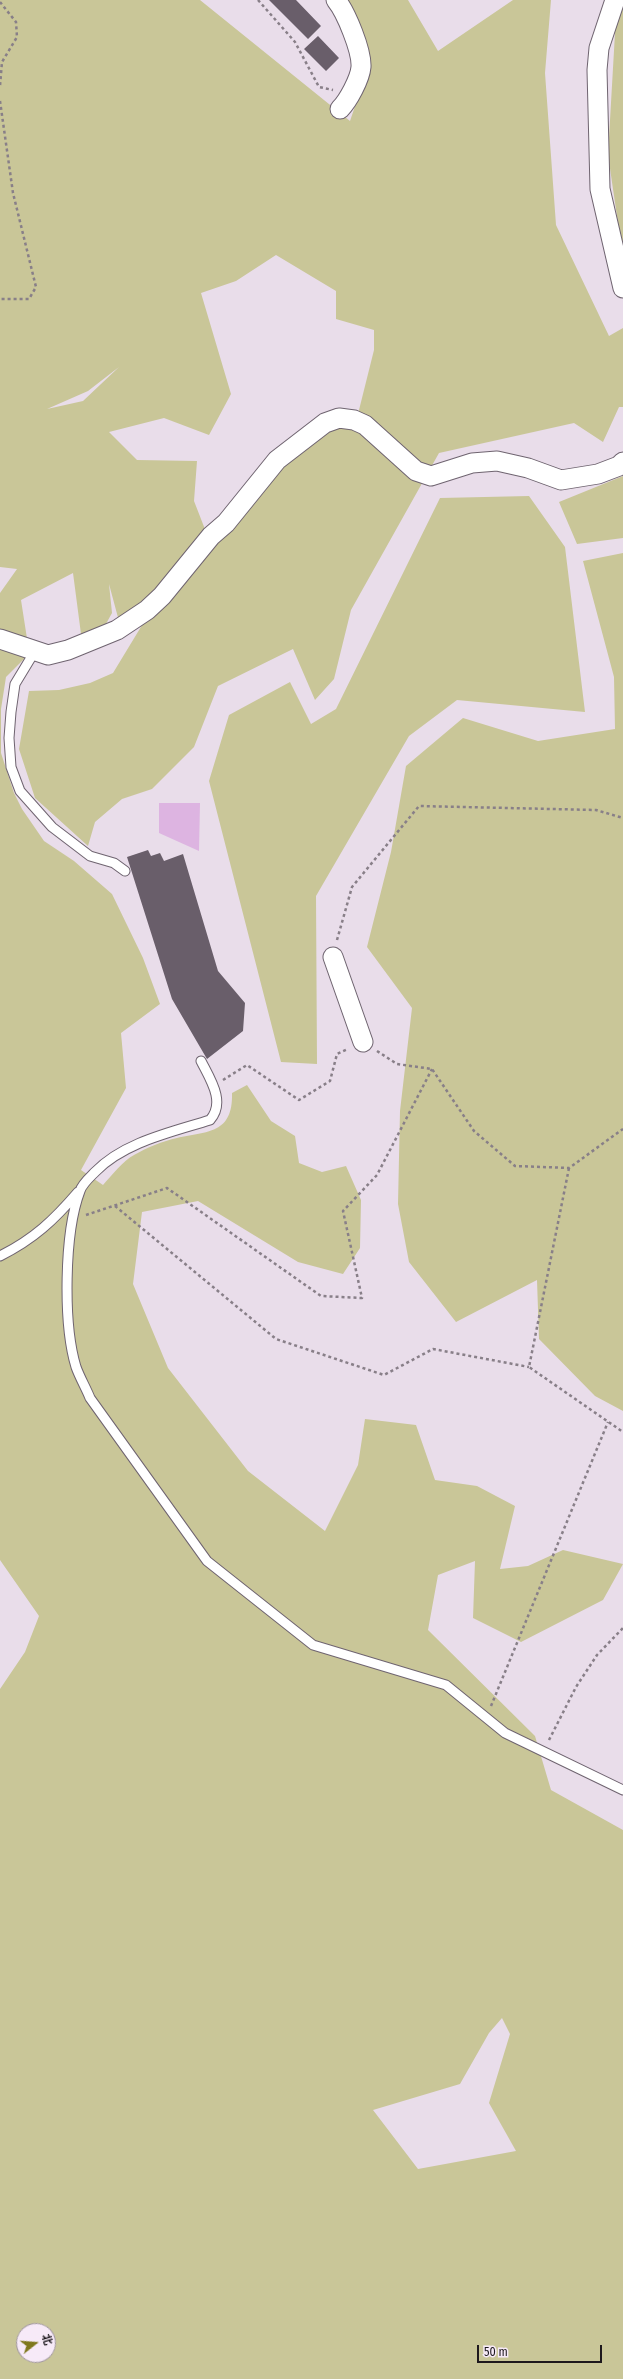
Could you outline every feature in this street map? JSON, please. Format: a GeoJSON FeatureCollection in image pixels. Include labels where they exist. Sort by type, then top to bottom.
{"type":"FeatureCollection","features":[{"type":"Feature","properties":{"kind":"street"},"geometry":{"type":"LineString","coordinates":[[336,0],[354,37],[361,67],[345,101]]}},
{"type":"Feature","properties":{"kind":"street"},"geometry":{"type":"LineString","coordinates":[[616,0],[599,48],[597,70],[600,189],[623,288]]}},
{"type":"Feature","properties":{"kind":"street"},"geometry":{"type":"LineString","coordinates":[[0,639],[48,655],[68,650],[117,630],[147,610],[162,596],[210,536],[226,523],[277,460],[325,423],[339,418],[354,420],[365,425],[416,471],[431,476],[472,463],[497,461],[528,468],[561,480],[598,474],[619,466],[623,462]]}},
{"type":"Feature","properties":{"kind":"street"},"geometry":{"type":"LineString","coordinates":[[333,957],[363,1042]]}},
{"type":"Feature","properties":{"kind":"lane"},"geometry":{"type":"LineString","coordinates":[[34,651],[15,684],[11,712],[9,738],[11,767],[20,791],[52,827],[90,856],[114,863],[125,871]]}},
{"type":"Feature","properties":{"kind":"lane"},"geometry":{"type":"LineString","coordinates":[[0,1256],[33,1238],[57,1216],[96,1171],[124,1151],[155,1136],[210,1120],[216,1108],[217,1097],[201,1061]]}},
{"type":"Feature","properties":{"kind":"lane"},"geometry":{"type":"LineString","coordinates":[[80,1189],[72,1220],[68,1280],[69,1322],[76,1367],[90,1398],[207,1561],[313,1645],[446,1685],[505,1733],[623,1790]]}},
{"type":"Feature","properties":{"kind":"path"},"geometry":{"type":"LineString","coordinates":[[258,0],[295,42],[320,87],[345,101]]}},
{"type":"Feature","properties":{"kind":"path"},"geometry":{"type":"LineString","coordinates":[[0,2],[16,22],[17,37],[2,62],[0,86]]}},
{"type":"Feature","properties":{"kind":"path"},"geometry":{"type":"LineString","coordinates":[[0,101],[14,193],[36,287],[29,299],[0,299]]}},
{"type":"Feature","properties":{"kind":"path"},"geometry":{"type":"LineString","coordinates":[[333,957],[352,887],[419,806],[596,810],[623,818]]}},
{"type":"Feature","properties":{"kind":"path"},"geometry":{"type":"LineString","coordinates":[[213,1086],[247,1064],[299,1100],[330,1081],[337,1054],[363,1042],[397,1064],[432,1069],[474,1131],[515,1166],[569,1168],[623,1129]]}},
{"type":"Feature","properties":{"kind":"path"},"geometry":{"type":"LineString","coordinates":[[72,1220],[167,1188],[321,1296],[362,1298],[343,1211],[376,1175],[432,1069]]}},
{"type":"Feature","properties":{"kind":"path"},"geometry":{"type":"LineString","coordinates":[[529,1367],[569,1168]]}},
{"type":"Feature","properties":{"kind":"path"},"geometry":{"type":"LineString","coordinates":[[115,1206],[276,1339],[384,1375],[433,1349],[529,1367],[623,1432]]}},
{"type":"Feature","properties":{"kind":"path"},"geometry":{"type":"LineString","coordinates":[[486,1718],[608,1422]]}},
{"type":"Feature","properties":{"kind":"path"},"geometry":{"type":"LineString","coordinates":[[544,1752],[576,1687],[597,1655],[623,1628]]}},
{"type":"Feature","properties":{"kind":"shaded area"},"geometry":{"type":"Polygon","coordinates":[[[0,0],[200,0],[350,121],[369,65],[344,0],[408,0],[438,51],[513,0],[551,0],[545,73],[556,225],[609,336],[623,328],[623,407],[619,407],[603,442],[574,423],[439,453],[351,610],[334,679],[315,700],[293,649],[218,686],[194,747],[152,789],[122,799],[95,822],[88,846],[35,798],[19,749],[29,691],[59,690],[90,683],[113,673],[150,612],[287,459],[340,420],[356,422],[374,350],[374,330],[336,319],[336,291],[276,255],[236,281],[201,293],[231,394],[209,435],[164,418],[109,432],[137,460],[197,461],[194,501],[208,537],[161,593],[120,625],[109,584],[112,613],[102,631],[81,634],[73,573],[21,600],[28,645],[26,657],[6,677],[1,709],[1,753],[14,793],[22,809],[44,841],[74,861],[112,894],[143,958],[160,1004],[121,1033],[126,1088],[81,1170],[103,1185],[118,1168],[134,1155],[166,1141],[199,1134],[216,1128],[223,1123],[228,1116],[231,1106],[232,1093],[247,1085],[271,1121],[295,1136],[299,1163],[322,1172],[346,1166],[361,1200],[360,1248],[343,1274],[298,1262],[198,1201],[142,1212],[133,1284],[168,1368],[248,1471],[325,1531],[358,1465],[365,1419],[416,1425],[435,1480],[477,1486],[515,1506],[500,1569],[528,1566],[563,1550],[623,1564],[603,1600],[521,1642],[473,1618],[475,1561],[438,1575],[428,1630],[535,1736],[551,1790],[623,1830],[623,2379],[0,2379],[0,1689],[25,1652],[39,1616],[0,1560],[0,593],[17,569],[0,567],[0,0]],[[119,367],[88,391],[47,409],[83,401],[119,367]],[[502,2018],[489,2033],[460,2084],[373,2110],[418,2169],[516,2151],[489,2103],[510,2034],[502,2018]]]}},
{"type":"Feature","properties":{"kind":"shaded area"},"geometry":{"type":"Polygon","coordinates":[[[604,0],[623,0],[623,257],[608,155],[615,33],[604,0]]]}},
{"type":"Feature","properties":{"kind":"shaded area"},"geometry":{"type":"Polygon","coordinates":[[[623,476],[623,538],[577,544],[559,502],[623,476]]]}},
{"type":"Feature","properties":{"kind":"shaded area"},"geometry":{"type":"Polygon","coordinates":[[[529,496],[565,547],[585,712],[457,700],[409,736],[316,896],[317,1064],[281,1062],[209,781],[229,715],[290,682],[311,724],[336,709],[440,498],[529,496]]]}},
{"type":"Feature","properties":{"kind":"shaded area"},"geometry":{"type":"Polygon","coordinates":[[[623,553],[623,1411],[595,1396],[539,1339],[537,1280],[456,1322],[409,1262],[398,1204],[400,1111],[412,1008],[367,947],[391,852],[406,766],[463,718],[538,741],[615,729],[614,677],[583,561],[623,553]]]}},
{"type":"Feature","properties":{"kind":"shaded area"},"geometry":{"type":"Polygon","coordinates":[[[159,803],[200,803],[199,851],[159,833],[159,803]]]}},
{"type":"Feature","properties":{"kind":"building"},"geometry":{"type":"Polygon","coordinates":[[[269,0],[296,0],[321,26],[308,39],[269,0]]]}},
{"type":"Feature","properties":{"kind":"building"},"geometry":{"type":"Polygon","coordinates":[[[318,36],[339,58],[326,71],[304,49],[318,36]]]}},
{"type":"Feature","properties":{"kind":"building"},"geometry":{"type":"Polygon","coordinates":[[[148,850],[151,856],[160,853],[164,861],[183,854],[218,971],[245,1003],[243,1031],[207,1059],[172,999],[127,857],[148,850]]]}}]}
